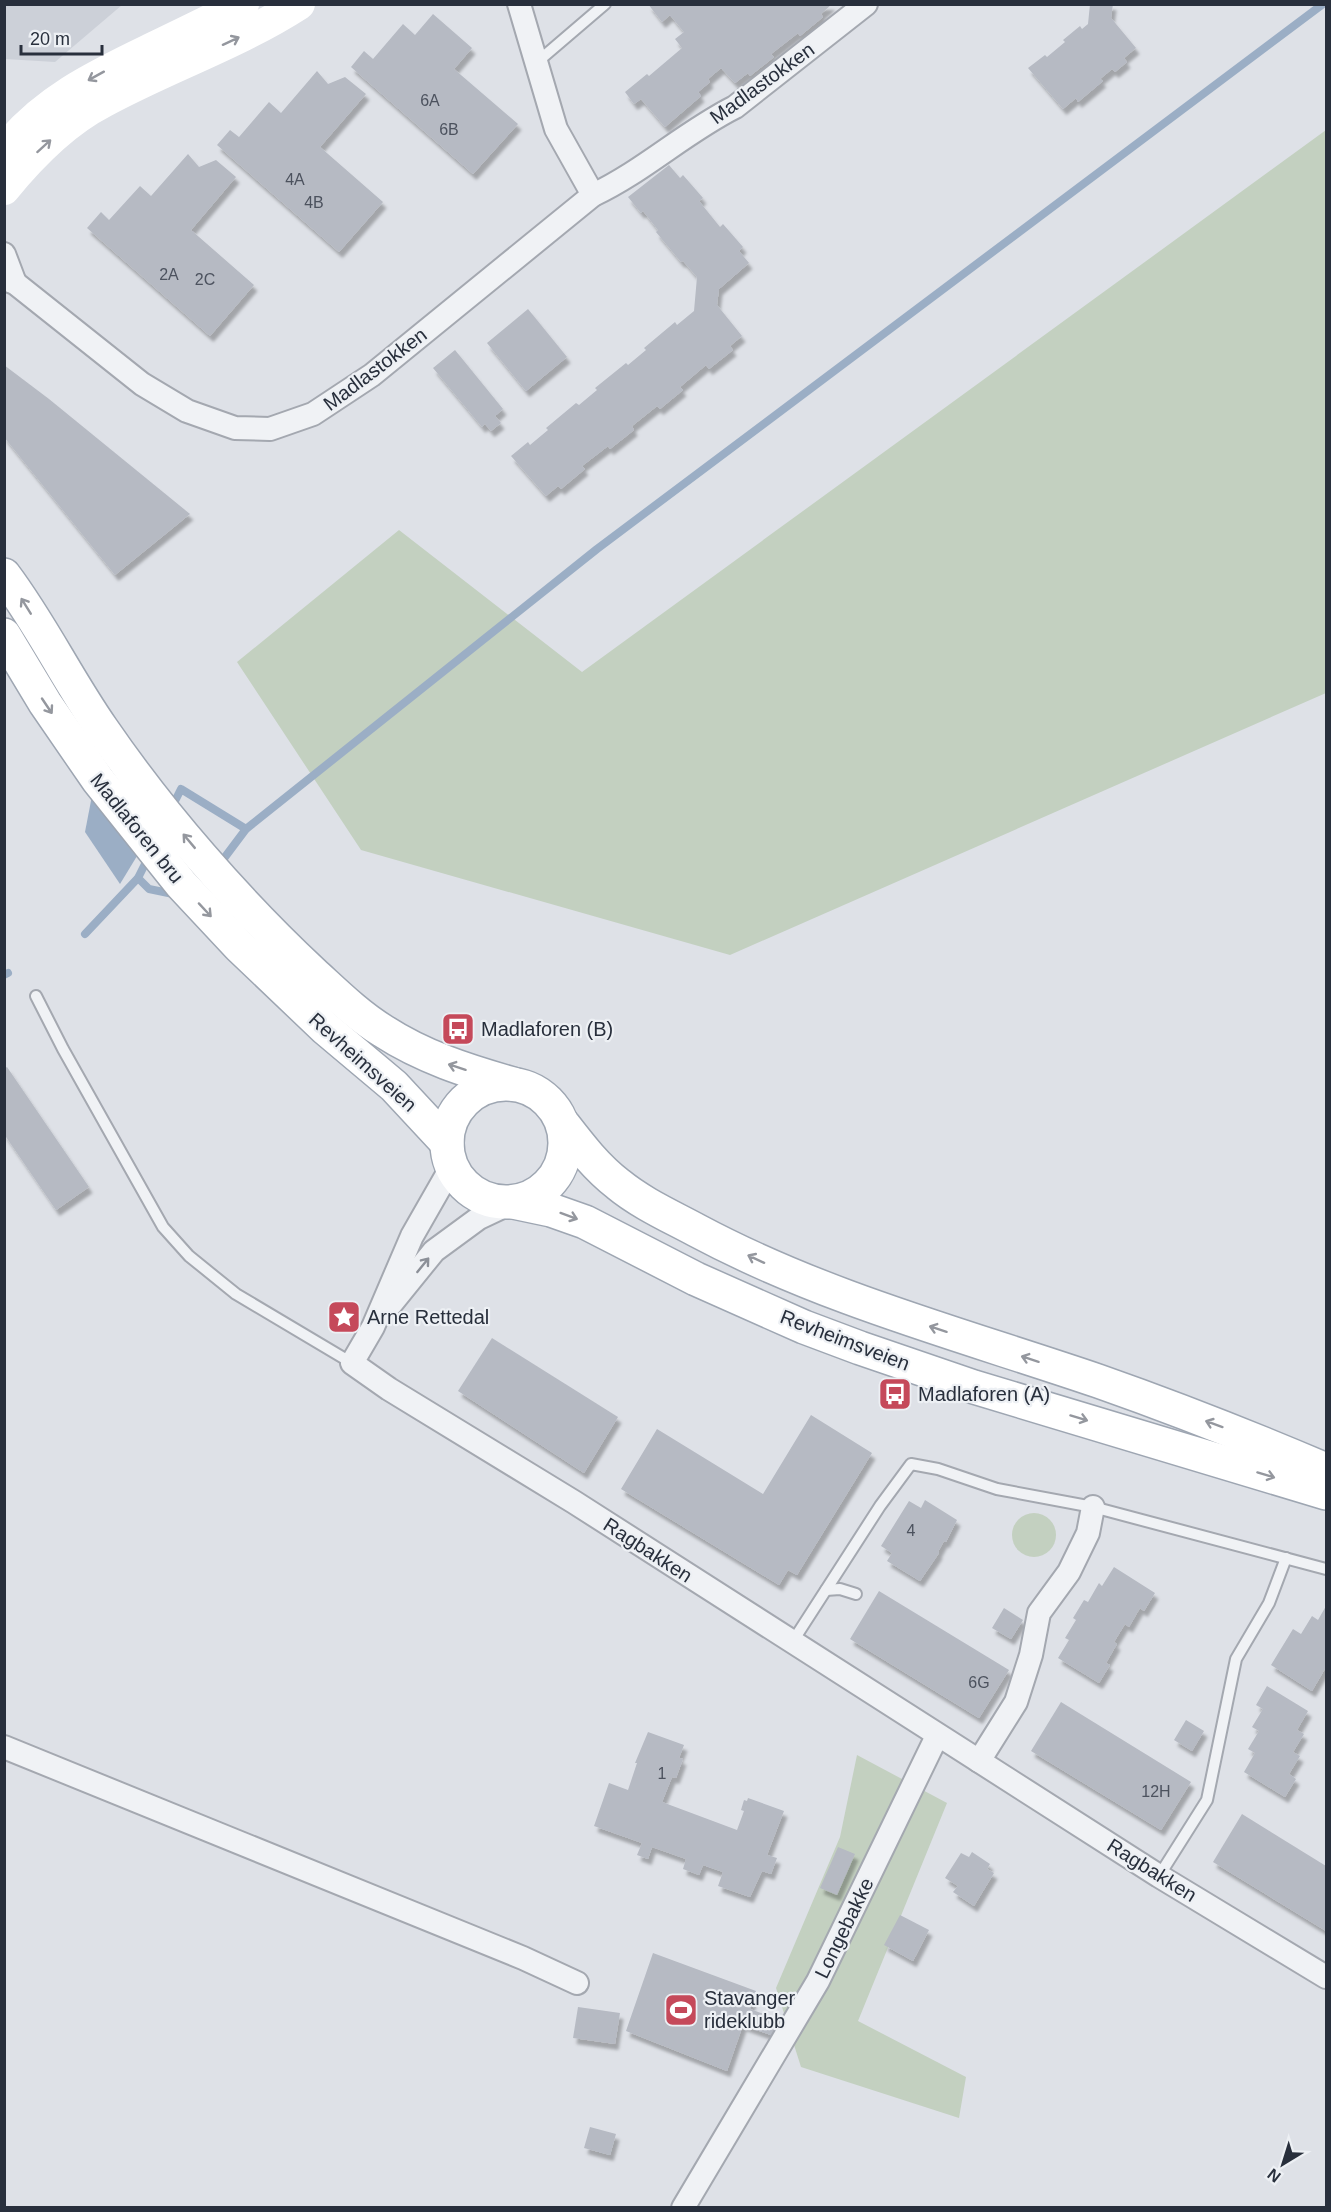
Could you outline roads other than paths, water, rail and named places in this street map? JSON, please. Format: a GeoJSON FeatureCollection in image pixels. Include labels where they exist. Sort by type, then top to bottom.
{"type":"FeatureCollection","features":[{"type":"Feature","properties":{"kind":"main road"},"geometry":{"type":"LineString","coordinates":[[4,151],[27,125],[58,99],[97,75],[243,4]]}},
{"type":"Feature","properties":{"kind":"main road"},"geometry":{"type":"LineString","coordinates":[[4,189],[24,165],[62,130],[101,102],[269,23],[299,4]]}},
{"type":"Feature","properties":{"kind":"main road","name":"Madlaforen bru"},"geometry":{"type":"LineString","coordinates":[[4,575],[101,728],[156,802],[258,918],[300,960]]}},
{"type":"Feature","properties":{"kind":"main road","name":"Madlaforen bru"},"geometry":{"type":"LineString","coordinates":[[10,646],[45,704],[130,821],[181,884],[278,984]]}},
{"type":"Feature","properties":{"kind":"main road","name":"Revheimsveien"},"geometry":{"type":"LineString","coordinates":[[300,960],[349,1006],[381,1030],[414,1049],[452,1066],[513,1084]]}},
{"type":"Feature","properties":{"kind":"main road","name":"Revheimsveien"},"geometry":{"type":"LineString","coordinates":[[278,984],[325,1028],[394,1086],[450,1155]]}},
{"type":"Feature","properties":{"kind":"main road"},"geometry":{"type":"LineString","coordinates":[[513,1084],[532,1090],[549,1101],[563,1124],[566,1142],[563,1159],[556,1175],[544,1188],[530,1197],[513,1202],[491,1200],[472,1191],[464,1184],[450,1155],[451,1121],[471,1095],[491,1086],[513,1084]]}},
{"type":"Feature","properties":{"kind":"main road","name":"Revheimsveien"},"geometry":{"type":"LineString","coordinates":[[563,1124],[592,1161],[619,1185],[703,1233],[761,1261],[875,1308],[1099,1382],[1239,1433],[1326,1470]]}},
{"type":"Feature","properties":{"kind":"main road","name":"Revheimsveien"},"geometry":{"type":"LineString","coordinates":[[513,1202],[551,1210],[585,1222],[696,1279],[804,1327],[860,1348],[974,1387],[1326,1493]]}},
{"type":"Feature","properties":{"kind":"street"},"geometry":{"type":"LineString","coordinates":[[519,4],[556,129],[593,195]]}},
{"type":"Feature","properties":{"kind":"street","name":"Madlastokken"},"geometry":{"type":"LineString","coordinates":[[4,254],[10,281],[142,384],[187,411],[235,428],[270,429],[313,414],[372,375],[593,195],[619,183],[714,118],[735,107],[866,4]]}},
{"type":"Feature","properties":{"kind":"street"},"geometry":{"type":"LineString","coordinates":[[352,1363],[373,1327],[450,1155]]}},
{"type":"Feature","properties":{"kind":"street"},"geometry":{"type":"LineString","coordinates":[[373,1327],[434,1251],[479,1218],[513,1202]]}},
{"type":"Feature","properties":{"kind":"street","name":"Ragbakken"},"geometry":{"type":"LineString","coordinates":[[352,1363],[389,1389],[574,1502],[1159,1876],[1326,1977]]}},
{"type":"Feature","properties":{"kind":"street"},"geometry":{"type":"LineString","coordinates":[[979,1761],[1016,1702],[1031,1655],[1039,1613],[1069,1572],[1088,1533],[1093,1507]]}},
{"type":"Feature","properties":{"kind":"street","name":"Longebakke"},"geometry":{"type":"LineString","coordinates":[[683,2208],[818,1981],[937,1736]]}},
{"type":"Feature","properties":{"kind":"street"},"geometry":{"type":"LineString","coordinates":[[4,1748],[512,1953],[577,1983]]}},
{"type":"Feature","properties":{"kind":"lane"},"geometry":{"type":"LineString","coordinates":[[536,63],[605,4]]}},
{"type":"Feature","properties":{"kind":"lane"},"geometry":{"type":"LineString","coordinates":[[36,996],[52,1029],[163,1227],[189,1256],[236,1294],[352,1363]]}},
{"type":"Feature","properties":{"kind":"lane"},"geometry":{"type":"LineString","coordinates":[[793,1641],[880,1506],[911,1464],[923,1464],[1014,1493],[1093,1507],[1326,1569]]}},
{"type":"Feature","properties":{"kind":"lane"},"geometry":{"type":"LineString","coordinates":[[1159,1876],[1207,1800],[1236,1659],[1269,1603],[1286,1558]]}},
{"type":"Feature","properties":{"kind":"lane"},"geometry":{"type":"LineString","coordinates":[[826,1590],[840,1589],[856,1594]]}},
{"type":"Feature","properties":{"kind":"water"},"geometry":{"type":"Polygon","coordinates":[[[95,780],[165,810],[120,884],[85,832],[95,780]]]}},
{"type":"Feature","properties":{"kind":"waterway"},"geometry":{"type":"LineString","coordinates":[[219,865],[246,829],[597,549],[1323,4]]}},
{"type":"Feature","properties":{"kind":"waterway"},"geometry":{"type":"LineString","coordinates":[[171,809],[181,789],[246,829]]}},
{"type":"Feature","properties":{"kind":"waterway"},"geometry":{"type":"LineString","coordinates":[[85,934],[138,878],[149,856]]}},
{"type":"Feature","properties":{"kind":"waterway"},"geometry":{"type":"LineString","coordinates":[[138,878],[149,889],[178,895]]}},
{"type":"Feature","properties":{"kind":"waterway"},"geometry":{"type":"LineString","coordinates":[[4,975],[8,973]]}},
{"type":"Feature","properties":{"kind":"place","name":"Madlaforen (B)"},"geometry":{"type":"Point","coordinates":[458,1029]}},
{"type":"Feature","properties":{"kind":"place","name":"Arne Rettedal"},"geometry":{"type":"Point","coordinates":[344,1317]}},
{"type":"Feature","properties":{"kind":"place","name":"Madlaforen (A)"},"geometry":{"type":"Point","coordinates":[895,1394]}},
{"type":"Feature","properties":{"kind":"place","name":"Stavanger rideklubb"},"geometry":{"type":"Point","coordinates":[681,2010]}}]}
